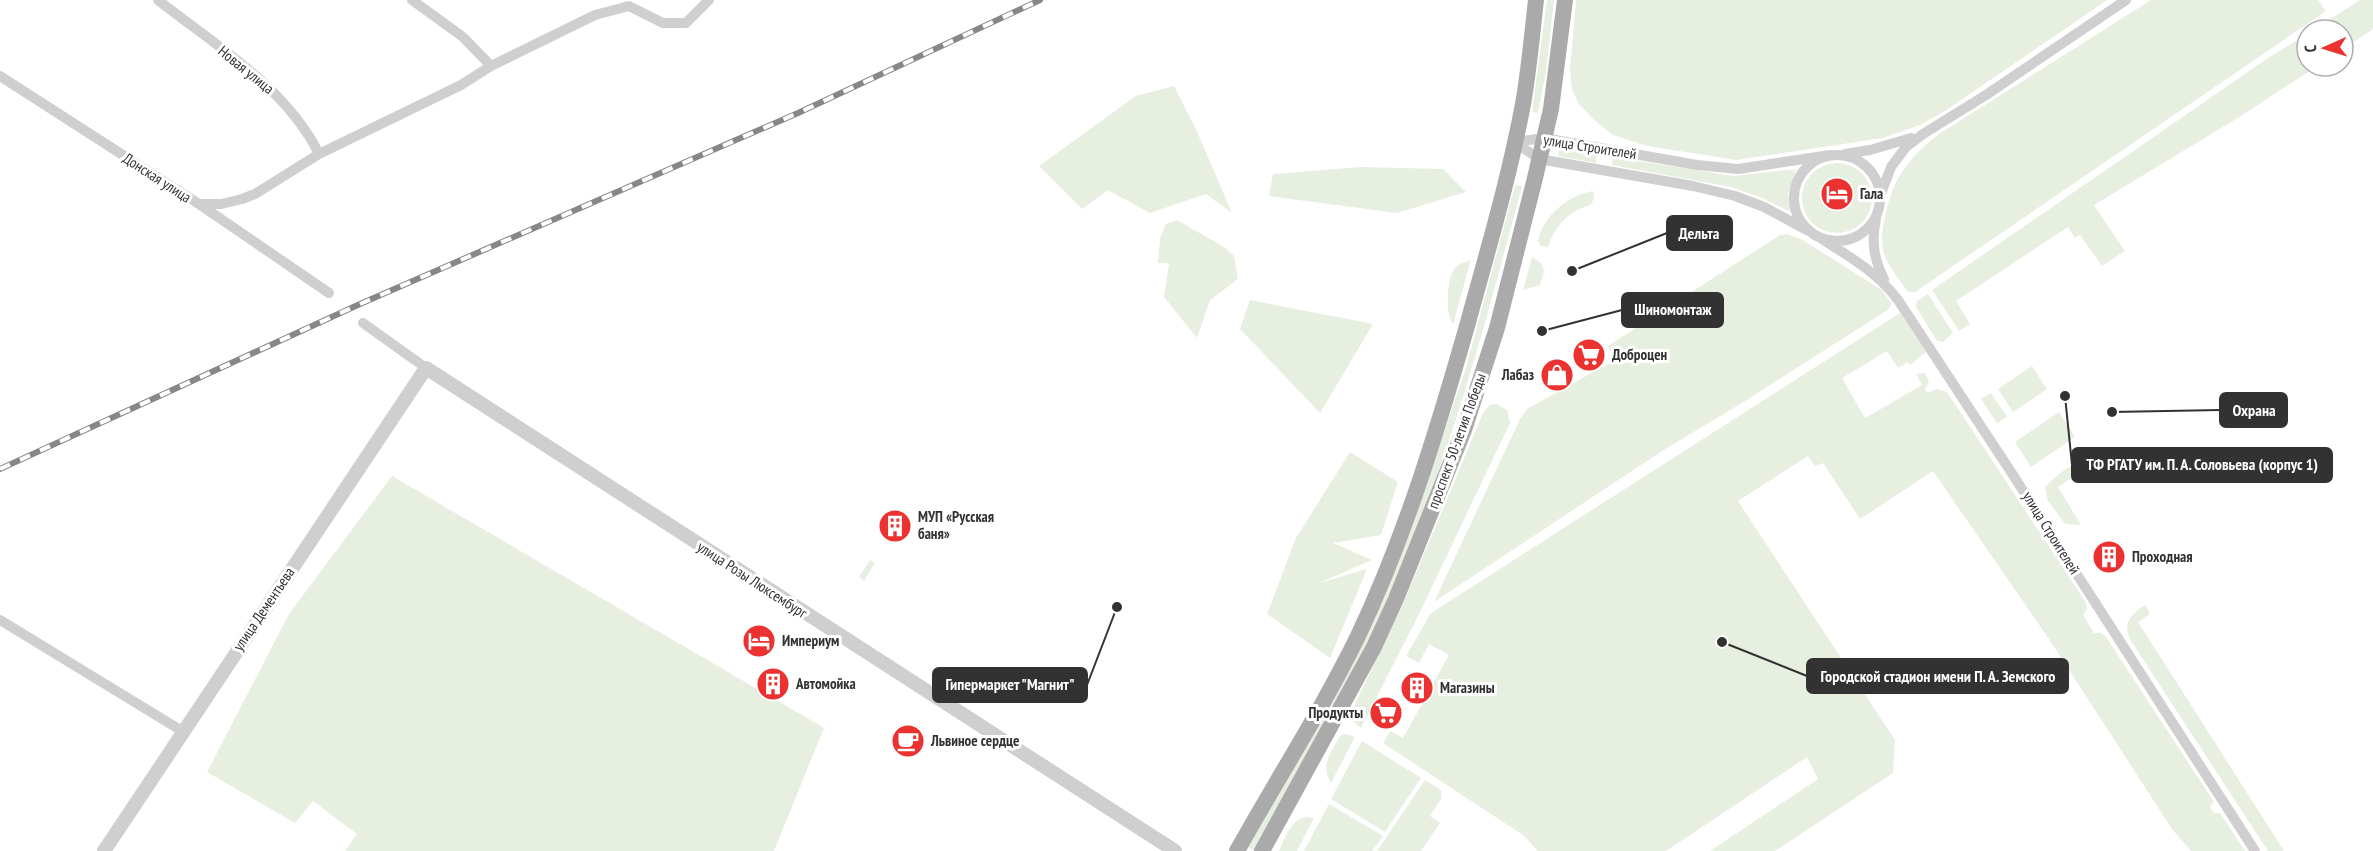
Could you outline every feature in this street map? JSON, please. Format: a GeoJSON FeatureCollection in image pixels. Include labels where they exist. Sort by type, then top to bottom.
{"type":"FeatureCollection","features":[{"type":"Feature","properties":{"kind":"main road","name":"проспект 50-летия Победы"},"geometry":{"type":"LineString","coordinates":[[1237,851],[1297,750],[1357,638],[1408,514],[1456,365],[1515,142],[1528,70],[1536,0]]}},
{"type":"Feature","properties":{"kind":"main road","name":"проспект 50-летия Победы"},"geometry":{"type":"LineString","coordinates":[[1263,851],[1369,656],[1414,557],[1476,396],[1497,328],[1544,138],[1556,74],[1565,0]]}},
{"type":"Feature","properties":{"kind":"street","name":"Новая улица"},"geometry":{"type":"LineString","coordinates":[[158,0],[269,87],[310,135],[319,154]]}},
{"type":"Feature","properties":{"kind":"street"},"geometry":{"type":"LineString","coordinates":[[412,0],[463,37],[491,66]]}},
{"type":"Feature","properties":{"kind":"street"},"geometry":{"type":"LineString","coordinates":[[199,204],[221,204],[242,199],[319,154],[461,85],[491,66],[595,15],[629,6],[663,23],[686,23],[710,0]]}},
{"type":"Feature","properties":{"kind":"street"},"geometry":{"type":"LineString","coordinates":[[1887,285],[1874,257],[1873,246],[1880,196],[1890,167],[1897,157],[1923,134],[1986,95],[2126,0]]}},
{"type":"Feature","properties":{"kind":"street","name":"Донская улица"},"geometry":{"type":"LineString","coordinates":[[0,76],[199,204],[329,293]]}},
{"type":"Feature","properties":{"kind":"street","name":"улица Строителей"},"geometry":{"type":"LineString","coordinates":[[1515,142],[1544,138],[1697,165],[1738,169],[1886,146],[1923,134]]}},
{"type":"Feature","properties":{"kind":"street","name":"улица Строителей"},"geometry":{"type":"LineString","coordinates":[[1515,142],[1539,159],[1715,190],[1764,207],[1807,230]]}},
{"type":"Feature","properties":{"kind":"street"},"geometry":{"type":"LineString","coordinates":[[1877,214],[1869,227],[1856,237],[1839,241],[1822,238],[1807,230],[1797,215],[1793,199],[1796,182],[1805,168],[1818,159],[1835,154],[1852,157],[1866,166],[1876,179],[1880,196]]}},
{"type":"Feature","properties":{"kind":"street","name":"улица Строителей"},"geometry":{"type":"LineString","coordinates":[[1822,238],[1887,285],[1992,442],[2255,851]]}},
{"type":"Feature","properties":{"kind":"street","name":"улица Розы Люксембург"},"geometry":{"type":"LineString","coordinates":[[363,323],[426,368],[1175,851]]}},
{"type":"Feature","properties":{"kind":"street","name":"улица Дементьева"},"geometry":{"type":"LineString","coordinates":[[104,851],[426,368]]}},
{"type":"Feature","properties":{"kind":"street"},"geometry":{"type":"LineString","coordinates":[[0,620],[182,731]]}},
{"type":"Feature","properties":{"kind":"green space"},"geometry":{"type":"Polygon","coordinates":[[[1547,0],[1554,0],[1546,72],[1538,113],[1533,112],[1533,105],[1547,0]]]}},
{"type":"Feature","properties":{"kind":"green space"},"geometry":{"type":"Polygon","coordinates":[[[1576,0],[2107,0],[1945,111],[1920,125],[1883,138],[1736,160],[1647,146],[1613,135],[1593,119],[1578,103],[1572,89],[1570,70],[1576,0]]]}},
{"type":"Feature","properties":{"kind":"green space"},"geometry":{"type":"Polygon","coordinates":[[[2151,0],[2318,0],[2326,11],[2316,18],[2295,18],[2295,32],[1915,292],[1908,292],[1886,258],[1882,238],[1883,227],[1890,199],[1899,177],[1911,159],[1939,134],[2151,0]]]}},
{"type":"Feature","properties":{"kind":"green space"},"geometry":{"type":"Polygon","coordinates":[[[2360,0],[2373,0],[2373,29],[2355,41],[2355,18],[2332,18],[2360,0]]]}},
{"type":"Feature","properties":{"kind":"green space"},"geometry":{"type":"Polygon","coordinates":[[[2295,41],[2295,78],[2299,78],[2241,116],[2094,205],[2125,251],[2102,266],[2080,235],[2075,238],[2068,227],[1956,301],[1970,324],[1959,331],[1932,290],[2295,41]]]}},
{"type":"Feature","properties":{"kind":"green space"},"geometry":{"type":"Polygon","coordinates":[[[1174,86],[1195,127],[1232,213],[1206,194],[1150,213],[1108,190],[1082,209],[1039,166],[1136,96],[1174,86]]]}},
{"type":"Feature","properties":{"kind":"green space"},"geometry":{"type":"Polygon","coordinates":[[[1559,149],[1597,155],[1596,163],[1558,156],[1559,149]]]}},
{"type":"Feature","properties":{"kind":"green space"},"geometry":{"type":"Polygon","coordinates":[[[1613,157],[1733,176],[1796,169],[1788,194],[1791,212],[1731,187],[1612,165],[1613,157]]]}},
{"type":"Feature","properties":{"kind":"green space"},"geometry":{"type":"Polygon","coordinates":[[[1837,163],[1850,166],[1862,173],[1869,185],[1872,198],[1869,211],[1862,223],[1850,230],[1837,233],[1824,230],[1812,223],[1805,211],[1802,198],[1805,185],[1812,173],[1824,166],[1837,163]]]}},
{"type":"Feature","properties":{"kind":"green space"},"geometry":{"type":"Polygon","coordinates":[[[1361,167],[1443,169],[1466,192],[1397,213],[1269,196],[1273,174],[1361,167]]]}},
{"type":"Feature","properties":{"kind":"green space"},"geometry":{"type":"Polygon","coordinates":[[[1515,185],[1522,186],[1464,395],[1410,548],[1358,662],[1254,851],[1248,847],[1306,747],[1415,516],[1466,368],[1515,185]]]}},
{"type":"Feature","properties":{"kind":"green space"},"geometry":{"type":"Polygon","coordinates":[[[1593,191],[1594,198],[1591,205],[1570,215],[1559,226],[1548,247],[1541,246],[1538,241],[1551,215],[1566,202],[1593,191]]]}},
{"type":"Feature","properties":{"kind":"green space"},"geometry":{"type":"Polygon","coordinates":[[[1177,220],[1224,247],[1234,256],[1238,279],[1210,300],[1197,338],[1164,297],[1169,263],[1158,263],[1160,238],[1166,224],[1177,220]]]}},
{"type":"Feature","properties":{"kind":"green space"},"geometry":{"type":"Polygon","coordinates":[[[1787,234],[1801,239],[1882,290],[1892,304],[1889,309],[1662,451],[1434,602],[1520,419],[1527,409],[1615,360],[1608,346],[1780,235],[1787,234]]]}},
{"type":"Feature","properties":{"kind":"green space"},"geometry":{"type":"Polygon","coordinates":[[[1532,257],[1541,263],[1544,271],[1540,285],[1523,290],[1532,257]]]}},
{"type":"Feature","properties":{"kind":"green space"},"geometry":{"type":"Polygon","coordinates":[[[1471,260],[1453,324],[1449,313],[1448,288],[1454,269],[1471,260]]]}},
{"type":"Feature","properties":{"kind":"green space"},"geometry":{"type":"Polygon","coordinates":[[[1928,294],[1953,333],[1943,342],[1937,341],[1916,307],[1917,301],[1928,294]]]}},
{"type":"Feature","properties":{"kind":"green space"},"geometry":{"type":"Polygon","coordinates":[[[1250,300],[1373,324],[1320,413],[1240,329],[1250,300]]]}},
{"type":"Feature","properties":{"kind":"green space"},"geometry":{"type":"Polygon","coordinates":[[[1900,313],[1926,352],[1910,365],[1908,362],[1898,368],[1887,351],[1842,378],[1865,418],[1922,385],[1916,374],[1925,373],[1929,382],[1925,389],[1927,393],[1937,389],[1947,392],[2085,601],[2087,609],[2083,615],[2094,633],[2101,633],[2106,637],[2214,802],[2210,807],[2214,813],[2220,813],[2245,851],[2191,851],[2172,829],[2051,642],[1933,471],[1860,519],[1823,463],[1815,466],[1808,456],[1738,501],[1895,740],[1893,773],[1775,851],[1710,851],[1818,779],[1807,757],[1666,851],[1538,851],[1523,835],[1383,743],[1390,731],[1403,738],[1449,655],[1429,644],[1419,663],[1406,656],[1431,613],[1900,313]]]}},
{"type":"Feature","properties":{"kind":"green space"},"geometry":{"type":"Polygon","coordinates":[[[2032,366],[2047,389],[2013,412],[1998,389],[2032,366]]]}},
{"type":"Feature","properties":{"kind":"green space"},"geometry":{"type":"Polygon","coordinates":[[[1991,393],[2007,417],[1997,423],[1981,399],[1991,393]]]}},
{"type":"Feature","properties":{"kind":"green space"},"geometry":{"type":"Polygon","coordinates":[[[1497,404],[1507,410],[1510,423],[1420,612],[1361,728],[1353,721],[1352,710],[1404,602],[1483,413],[1490,405],[1497,404]]]}},
{"type":"Feature","properties":{"kind":"green space"},"geometry":{"type":"Polygon","coordinates":[[[2059,412],[2075,437],[2031,467],[2015,442],[2059,412]]]}},
{"type":"Feature","properties":{"kind":"green space"},"geometry":{"type":"Polygon","coordinates":[[[1350,452],[1398,482],[1381,535],[1333,543],[1372,560],[1319,583],[1367,569],[1330,658],[1267,614],[1296,538],[1350,452]]]}},
{"type":"Feature","properties":{"kind":"green space"},"geometry":{"type":"Polygon","coordinates":[[[2106,454],[2058,487],[2081,525],[2065,524],[2048,501],[2045,488],[2072,465],[2106,454]]]}},
{"type":"Feature","properties":{"kind":"green space"},"geometry":{"type":"Polygon","coordinates":[[[392,476],[824,728],[774,851],[345,851],[357,834],[313,801],[295,823],[207,772],[289,614],[392,476]]]}},
{"type":"Feature","properties":{"kind":"green space"},"geometry":{"type":"Polygon","coordinates":[[[870,560],[875,563],[864,581],[859,577],[870,560]]]}},
{"type":"Feature","properties":{"kind":"green space"},"geometry":{"type":"Polygon","coordinates":[[[2145,605],[2150,614],[2138,622],[2284,851],[2268,851],[2131,641],[2127,630],[2129,620],[2145,605]]]}},
{"type":"Feature","properties":{"kind":"green space"},"geometry":{"type":"Polygon","coordinates":[[[1345,734],[1355,737],[1331,783],[1326,770],[1328,759],[1340,736],[1345,734]]]}},
{"type":"Feature","properties":{"kind":"green space"},"geometry":{"type":"Polygon","coordinates":[[[1362,741],[1421,778],[1385,832],[1331,799],[1362,741]]]}},
{"type":"Feature","properties":{"kind":"green space"},"geometry":{"type":"Polygon","coordinates":[[[1425,780],[1441,790],[1441,799],[1430,816],[1440,823],[1421,851],[1377,851],[1425,780]]]}},
{"type":"Feature","properties":{"kind":"green space"},"geometry":{"type":"Polygon","coordinates":[[[1329,804],[1383,836],[1372,851],[1304,851],[1329,804]]]}},
{"type":"Feature","properties":{"kind":"green space"},"geometry":{"type":"Polygon","coordinates":[[[1305,817],[1314,818],[1297,851],[1279,851],[1295,822],[1305,817]]]}},
{"type":"Feature","properties":{"kind":"railway"},"geometry":{"type":"LineString","coordinates":[[0,469],[360,304],[798,113],[1040,0]]}},
{"type":"Feature","properties":{"kind":"place","name":"Гала"},"geometry":{"type":"Point","coordinates":[1837,194]}},
{"type":"Feature","properties":{"kind":"place","name":"Дельта"},"geometry":{"type":"Point","coordinates":[1572,271]}},
{"type":"Feature","properties":{"kind":"place","name":"Шиномонтаж"},"geometry":{"type":"Point","coordinates":[1542,331]}},
{"type":"Feature","properties":{"kind":"place","name":"Доброцен"},"geometry":{"type":"Point","coordinates":[1589,355]}},
{"type":"Feature","properties":{"kind":"place","name":"Лабаз"},"geometry":{"type":"Point","coordinates":[1557,375]}},
{"type":"Feature","properties":{"kind":"place","name":"ТФ РГАТУ им. П. А. Соловьева (корпус 1)"},"geometry":{"type":"Point","coordinates":[2065,396]}},
{"type":"Feature","properties":{"kind":"place","name":"Охрана"},"geometry":{"type":"Point","coordinates":[2112,412]}},
{"type":"Feature","properties":{"kind":"place","name":"МУП «Русская баня»"},"geometry":{"type":"Point","coordinates":[895,526]}},
{"type":"Feature","properties":{"kind":"place","name":"Проходная"},"geometry":{"type":"Point","coordinates":[2109,557]}},
{"type":"Feature","properties":{"kind":"place","name":"Гипермаркет \"Магнит\""},"geometry":{"type":"Point","coordinates":[1117,607]}},
{"type":"Feature","properties":{"kind":"place","name":"Империум"},"geometry":{"type":"Point","coordinates":[759,641]}},
{"type":"Feature","properties":{"kind":"place","name":"Городской стадион имени П. А. Земского"},"geometry":{"type":"Point","coordinates":[1722,642]}},
{"type":"Feature","properties":{"kind":"place","name":"Автомойка"},"geometry":{"type":"Point","coordinates":[773,684]}},
{"type":"Feature","properties":{"kind":"place","name":"Магазины"},"geometry":{"type":"Point","coordinates":[1417,688]}},
{"type":"Feature","properties":{"kind":"place","name":"Продукты"},"geometry":{"type":"Point","coordinates":[1386,713]}},
{"type":"Feature","properties":{"kind":"place","name":"Львиное сердце"},"geometry":{"type":"Point","coordinates":[908,741]}}]}
